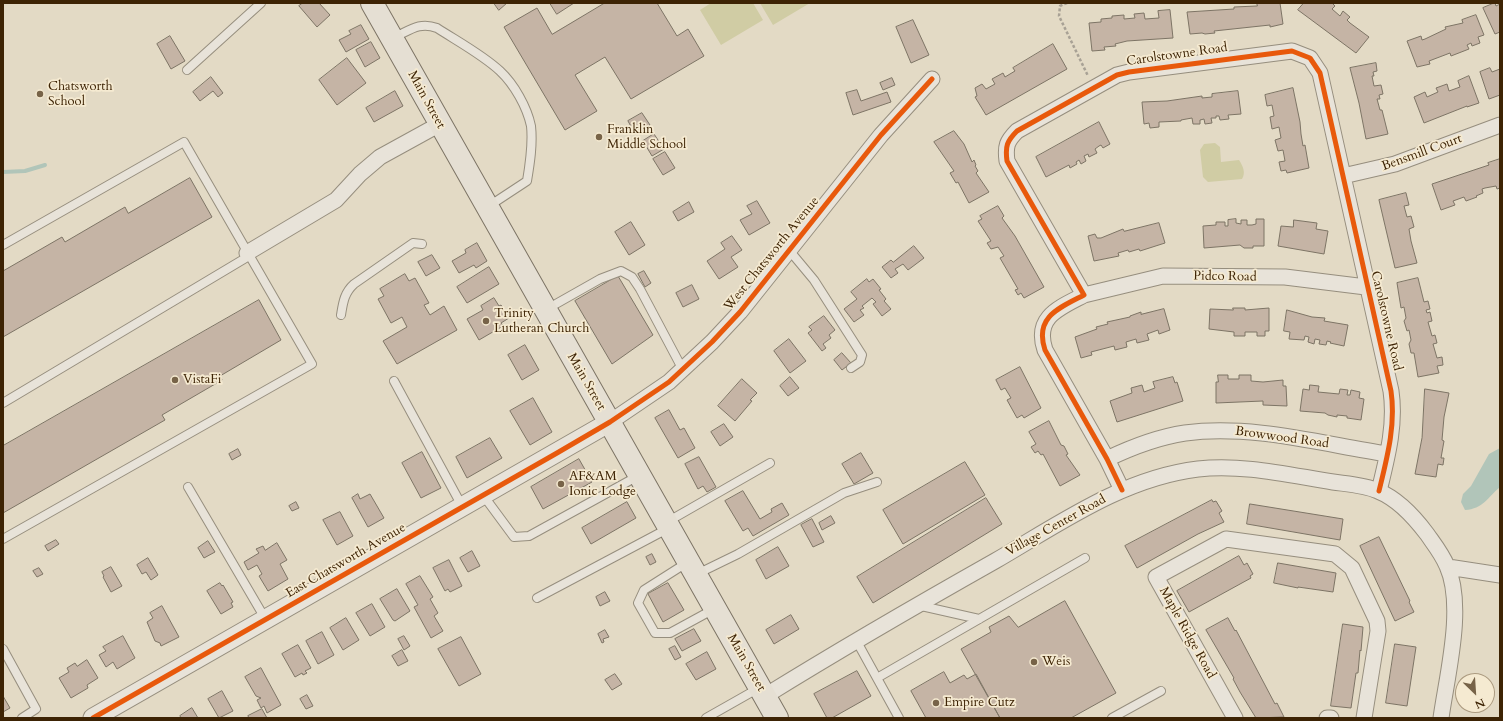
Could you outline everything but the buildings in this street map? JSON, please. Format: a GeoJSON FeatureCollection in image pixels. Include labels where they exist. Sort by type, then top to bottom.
{"type":"FeatureCollection","features":[{"type":"Feature","properties":{"kind":"main road","name":"Main Street"},"geometry":{"type":"LineString","coordinates":[[372,3],[777,718]]}},
{"type":"Feature","properties":{"kind":"street","name":"Carolstowne Road"},"geometry":{"type":"LineString","coordinates":[[1084,295],[1007,160],[1005,148],[1008,140],[1017,131],[1094,87],[1109,79],[1129,72],[1292,51],[1310,58],[1320,73],[1393,406],[1393,424],[1388,454],[1379,491]]}},
{"type":"Feature","properties":{"kind":"street","name":"West Chatsworth Avenue"},"geometry":{"type":"LineString","coordinates":[[610,422],[669,382],[683,370],[740,312],[881,136],[932,79]]}},
{"type":"Feature","properties":{"kind":"street"},"geometry":{"type":"LineString","coordinates":[[248,254],[336,200],[360,174],[380,157],[440,124]]}},
{"type":"Feature","properties":{"kind":"street","name":"Bensmill Court"},"geometry":{"type":"LineString","coordinates":[[1343,176],[1395,164],[1500,125]]}},
{"type":"Feature","properties":{"kind":"street","name":"Pidco Road"},"geometry":{"type":"LineString","coordinates":[[1084,295],[1163,276],[1285,277],[1366,287]]}},
{"type":"Feature","properties":{"kind":"street"},"geometry":{"type":"LineString","coordinates":[[1084,295],[1061,307],[1050,316],[1044,323],[1042,340],[1046,350],[1107,458],[1122,490]]}},
{"type":"Feature","properties":{"kind":"street","name":"East Chatsworth Avenue"},"geometry":{"type":"LineString","coordinates":[[93,718],[610,422]]}},
{"type":"Feature","properties":{"kind":"street","name":"Browwood Road"},"geometry":{"type":"LineString","coordinates":[[1107,458],[1159,438],[1185,433],[1224,430],[1260,433],[1388,454]]}},
{"type":"Feature","properties":{"kind":"street","name":"Village Center Road"},"geometry":{"type":"LineString","coordinates":[[762,692],[1076,514],[1122,490],[1149,479],[1173,474],[1224,468],[1253,469],[1379,491]]}},
{"type":"Feature","properties":{"kind":"street"},"geometry":{"type":"LineString","coordinates":[[1379,491],[1399,505],[1416,521],[1441,554],[1448,567],[1454,592],[1455,610],[1441,718]]}},
{"type":"Feature","properties":{"kind":"street","name":"Maple Ridge Road"},"geometry":{"type":"LineString","coordinates":[[1235,718],[1156,577],[1226,539],[1335,554],[1352,568],[1377,621],[1378,631],[1364,718]]}},
{"type":"Feature","properties":{"kind":"street"},"geometry":{"type":"LineString","coordinates":[[1448,567],[1500,575]]}},
{"type":"Feature","properties":{"kind":"lane"},"geometry":{"type":"LineString","coordinates":[[187,70],[262,3]]}},
{"type":"Feature","properties":{"kind":"lane"},"geometry":{"type":"LineString","coordinates":[[392,39],[416,27],[428,24],[437,28],[500,71],[520,99],[527,112],[531,127],[531,156],[527,181],[487,207]]}},
{"type":"Feature","properties":{"kind":"lane"},"geometry":{"type":"LineString","coordinates":[[3,245],[184,142],[312,364],[3,539]]}},
{"type":"Feature","properties":{"kind":"lane"},"geometry":{"type":"LineString","coordinates":[[341,315],[344,297],[347,291],[354,284],[413,243],[422,244]]}},
{"type":"Feature","properties":{"kind":"lane"},"geometry":{"type":"LineString","coordinates":[[789,250],[814,280],[862,355],[860,362],[850,368]]}},
{"type":"Feature","properties":{"kind":"lane"},"geometry":{"type":"LineString","coordinates":[[3,403],[248,254]]}},
{"type":"Feature","properties":{"kind":"lane"},"geometry":{"type":"LineString","coordinates":[[545,310],[600,279],[621,271],[632,277],[640,289],[683,370]]}},
{"type":"Feature","properties":{"kind":"lane"},"geometry":{"type":"LineString","coordinates":[[394,382],[463,507]]}},
{"type":"Feature","properties":{"kind":"lane"},"geometry":{"type":"LineString","coordinates":[[537,598],[668,525],[770,463]]}},
{"type":"Feature","properties":{"kind":"lane"},"geometry":{"type":"LineString","coordinates":[[483,495],[514,537],[529,536],[640,475]]}},
{"type":"Feature","properties":{"kind":"lane"},"geometry":{"type":"LineString","coordinates":[[715,608],[670,633],[655,633],[638,603],[644,590],[692,568],[738,554],[844,493],[877,482]]}},
{"type":"Feature","properties":{"kind":"lane"},"geometry":{"type":"LineString","coordinates":[[188,487],[266,620]]}},
{"type":"Feature","properties":{"kind":"lane"},"geometry":{"type":"LineString","coordinates":[[877,678],[1085,558]]}},
{"type":"Feature","properties":{"kind":"lane"},"geometry":{"type":"LineString","coordinates":[[916,605],[979,619]]}},
{"type":"Feature","properties":{"kind":"lane"},"geometry":{"type":"LineString","coordinates":[[856,640],[899,718]]}},
{"type":"Feature","properties":{"kind":"lane"},"geometry":{"type":"LineString","coordinates":[[3,649],[36,709],[22,718]]}},
{"type":"Feature","properties":{"kind":"lane"},"geometry":{"type":"LineString","coordinates":[[1112,718],[1160,691]]}},
{"type":"Feature","properties":{"kind":"lane"},"geometry":{"type":"LineString","coordinates":[[706,718],[762,692]]}},
{"type":"Feature","properties":{"kind":"path"},"geometry":{"type":"LineString","coordinates":[[1067,3],[1060,6],[1059,16],[1094,87]]}},
{"type":"Feature","properties":{"kind":"shaded area"},"geometry":{"type":"Polygon","coordinates":[[[711,3],[753,3],[763,20],[721,45],[700,10],[711,3]]]}},
{"type":"Feature","properties":{"kind":"shaded area"},"geometry":{"type":"Polygon","coordinates":[[[760,3],[810,3],[773,25],[760,3]]]}},
{"type":"Feature","properties":{"kind":"shaded area"},"geometry":{"type":"Polygon","coordinates":[[[1215,143],[1220,147],[1221,162],[1239,160],[1244,170],[1242,179],[1208,182],[1203,177],[1200,150],[1204,144],[1215,143]]]}},
{"type":"Feature","properties":{"kind":"shaded area"},"geometry":{"type":"Polygon","coordinates":[[[1500,448],[1500,487],[1481,505],[1465,510],[1461,502],[1463,494],[1471,486],[1489,454],[1500,448]]]}},
{"type":"Feature","properties":{"kind":"waterway"},"geometry":{"type":"LineString","coordinates":[[3,172],[25,171],[45,165]]}},
{"type":"Feature","properties":{"kind":"cycle path"},"geometry":{"type":"LineString","coordinates":[[1122,490],[1107,459],[1045,350],[1042,339],[1043,329],[1046,322],[1058,309],[1084,295],[1007,161],[1006,151],[1008,144],[1017,131],[1117,75],[1129,72],[1292,51],[1310,58],[1320,73],[1391,391],[1392,429],[1388,454],[1379,491]]}},
{"type":"Feature","properties":{"kind":"cycle path"},"geometry":{"type":"LineString","coordinates":[[93,718],[557,453],[610,422],[669,382],[712,342],[740,312],[881,135],[932,79]]}},
{"type":"Feature","properties":{"kind":"place","name":"Chatsworth School"},"geometry":{"type":"Point","coordinates":[40,94]}},
{"type":"Feature","properties":{"kind":"place","name":"Franklin Middle School"},"geometry":{"type":"Point","coordinates":[599,137]}},
{"type":"Feature","properties":{"kind":"place","name":"Trinity Lutheran Church"},"geometry":{"type":"Point","coordinates":[486,321]}},
{"type":"Feature","properties":{"kind":"place","name":"VistaFi"},"geometry":{"type":"Point","coordinates":[175,380]}},
{"type":"Feature","properties":{"kind":"place","name":"AF&AM Ionic Lodge"},"geometry":{"type":"Point","coordinates":[561,484]}},
{"type":"Feature","properties":{"kind":"place","name":"Weis"},"geometry":{"type":"Point","coordinates":[1034,662]}},
{"type":"Feature","properties":{"kind":"place","name":"Empire Cutz"},"geometry":{"type":"Point","coordinates":[936,703]}}]}
